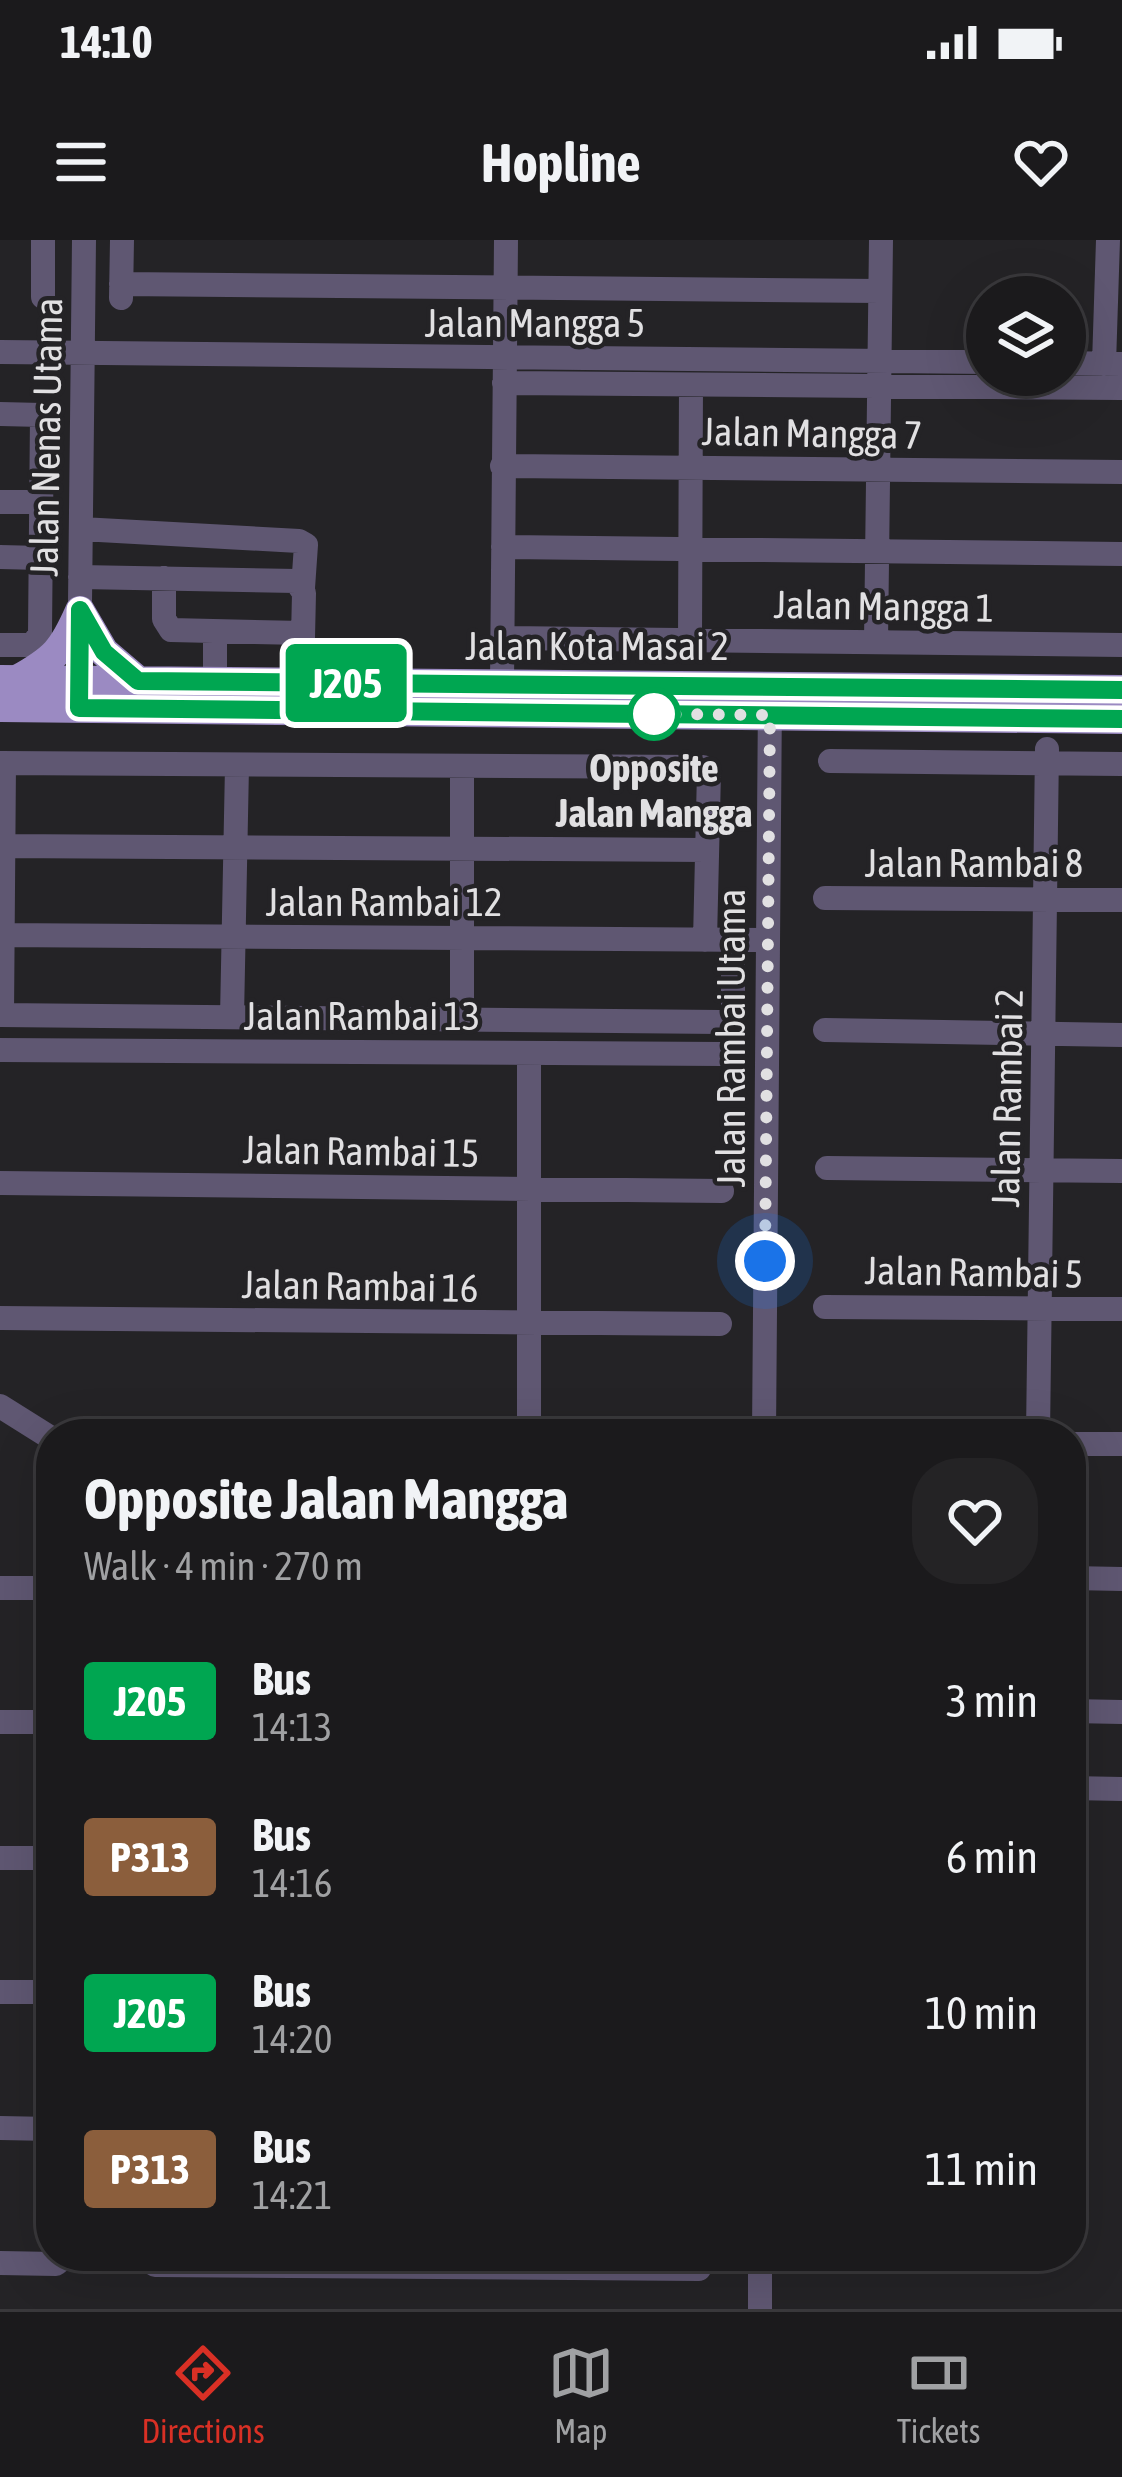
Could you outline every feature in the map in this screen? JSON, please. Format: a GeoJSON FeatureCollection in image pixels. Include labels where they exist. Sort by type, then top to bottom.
{"type":"FeatureCollection","features":[{"type":"Feature","properties":{"kind":"main road"},"geometry":{"type":"LineString","coordinates":[[9,680],[52,661],[80,610]]}},
{"type":"Feature","properties":{"kind":"main road"},"geometry":{"type":"LineString","coordinates":[[80,610],[104,652],[138,681]]}},
{"type":"Feature","properties":{"kind":"main road","name":"Jalan Kota Masai 2"},"geometry":{"type":"LineString","coordinates":[[9,680],[79,694],[770,701],[1122,690]]}},
{"type":"Feature","properties":{"kind":"main road","name":"Jalan Kota Masai 2"},"geometry":{"type":"LineString","coordinates":[[0,707],[138,681],[502,684],[1122,719]]}},
{"type":"Feature","properties":{"kind":"street"},"geometry":{"type":"LineString","coordinates":[[43,240],[43,297]]}},
{"type":"Feature","properties":{"kind":"street","name":"Jalan Nenas Utama"},"geometry":{"type":"LineString","coordinates":[[79,694],[84,240]]}},
{"type":"Feature","properties":{"kind":"street"},"geometry":{"type":"LineString","coordinates":[[122,240],[121,292],[506,285],[880,291]]}},
{"type":"Feature","properties":{"kind":"street"},"geometry":{"type":"LineString","coordinates":[[502,684],[506,240]]}},
{"type":"Feature","properties":{"kind":"street"},"geometry":{"type":"LineString","coordinates":[[876,642],[881,240]]}},
{"type":"Feature","properties":{"kind":"street"},"geometry":{"type":"LineString","coordinates":[[1108,240],[1114,298],[1113,364]]}},
{"type":"Feature","properties":{"kind":"street","name":"Jalan Mangga 5"},"geometry":{"type":"LineString","coordinates":[[0,352],[504,372],[691,385],[1122,388]]}},
{"type":"Feature","properties":{"kind":"street","name":"Jalan Mangga 5"},"geometry":{"type":"LineString","coordinates":[[504,372],[966,362]]}},
{"type":"Feature","properties":{"kind":"street"},"geometry":{"type":"LineString","coordinates":[[689,640],[691,385]]}},
{"type":"Feature","properties":{"kind":"street"},"geometry":{"type":"LineString","coordinates":[[0,414],[42,415],[40,628],[32,645],[0,645]]}},
{"type":"Feature","properties":{"kind":"street","name":"Jalan Mangga 7"},"geometry":{"type":"LineString","coordinates":[[502,466],[1122,472]]}},
{"type":"Feature","properties":{"kind":"street"},"geometry":{"type":"LineString","coordinates":[[0,502],[41,502]]}},
{"type":"Feature","properties":{"kind":"street"},"geometry":{"type":"LineString","coordinates":[[81,530],[306,545],[302,682]]}},
{"type":"Feature","properties":{"kind":"street"},"geometry":{"type":"LineString","coordinates":[[503,547],[1122,554]]}},
{"type":"Feature","properties":{"kind":"street"},"geometry":{"type":"LineString","coordinates":[[0,557],[41,558]]}},
{"type":"Feature","properties":{"kind":"street"},"geometry":{"type":"LineString","coordinates":[[80,577],[292,580],[303,588]]}},
{"type":"Feature","properties":{"kind":"street"},"geometry":{"type":"LineString","coordinates":[[164,578],[167,627],[303,633]]}},
{"type":"Feature","properties":{"kind":"street"},"geometry":{"type":"LineString","coordinates":[[214,681],[215,632]]}},
{"type":"Feature","properties":{"kind":"street","name":"Jalan Mangga 1"},"geometry":{"type":"LineString","coordinates":[[502,638],[1122,645]]}},
{"type":"Feature","properties":{"kind":"street","name":"Jalan Rambai Utama"},"geometry":{"type":"LineString","coordinates":[[764,1419],[770,701]]}},
{"type":"Feature","properties":{"kind":"street"},"geometry":{"type":"LineString","coordinates":[[830,760],[1047,756],[1122,764]]}},
{"type":"Feature","properties":{"kind":"street","name":"Jalan Rambai 2"},"geometry":{"type":"LineString","coordinates":[[1038,1419],[1047,756]]}},
{"type":"Feature","properties":{"kind":"street"},"geometry":{"type":"LineString","coordinates":[[705,940],[709,772],[703,767],[2,763],[1,1015],[725,1022],[733,1010],[733,940]]}},
{"type":"Feature","properties":{"kind":"street"},"geometry":{"type":"LineString","coordinates":[[232,1017],[237,766]]}},
{"type":"Feature","properties":{"kind":"street"},"geometry":{"type":"LineString","coordinates":[[462,768],[462,1019]]}},
{"type":"Feature","properties":{"kind":"street"},"geometry":{"type":"LineString","coordinates":[[2,846],[707,850]]}},
{"type":"Feature","properties":{"kind":"street","name":"Jalan Rambai 8"},"geometry":{"type":"LineString","coordinates":[[825,898],[1122,900]]}},
{"type":"Feature","properties":{"kind":"street","name":"Jalan Rambai 12"},"geometry":{"type":"LineString","coordinates":[[2,935],[767,940]]}},
{"type":"Feature","properties":{"kind":"street"},"geometry":{"type":"LineString","coordinates":[[825,1030],[1122,1035]]}},
{"type":"Feature","properties":{"kind":"street","name":"Jalan Rambai 13"},"geometry":{"type":"LineString","coordinates":[[0,1050],[723,1054]]}},
{"type":"Feature","properties":{"kind":"street"},"geometry":{"type":"LineString","coordinates":[[529,1053],[529,1419]]}},
{"type":"Feature","properties":{"kind":"street"},"geometry":{"type":"LineString","coordinates":[[827,1168],[1122,1171]]}},
{"type":"Feature","properties":{"kind":"street","name":"Jalan Rambai 15"},"geometry":{"type":"LineString","coordinates":[[0,1183],[722,1191]]}},
{"type":"Feature","properties":{"kind":"street","name":"Jalan Rambai 5"},"geometry":{"type":"LineString","coordinates":[[825,1306],[1122,1309]]}},
{"type":"Feature","properties":{"kind":"street","name":"Jalan Rambai 16"},"geometry":{"type":"LineString","coordinates":[[0,1318],[719,1324]]}},
{"type":"Feature","properties":{"kind":"street"},"geometry":{"type":"LineString","coordinates":[[0,1406],[36,1429]]}},
{"type":"Feature","properties":{"kind":"street"},"geometry":{"type":"LineString","coordinates":[[1086,1444],[1122,1444]]}},
{"type":"Feature","properties":{"kind":"street"},"geometry":{"type":"LineString","coordinates":[[1086,1578],[1122,1579]]}},
{"type":"Feature","properties":{"kind":"street"},"geometry":{"type":"LineString","coordinates":[[0,1588],[36,1588]]}},
{"type":"Feature","properties":{"kind":"street"},"geometry":{"type":"LineString","coordinates":[[1086,1711],[1122,1712]]}},
{"type":"Feature","properties":{"kind":"street"},"geometry":{"type":"LineString","coordinates":[[0,1722],[36,1722]]}},
{"type":"Feature","properties":{"kind":"street"},"geometry":{"type":"LineString","coordinates":[[1086,1789],[1122,1789]]}},
{"type":"Feature","properties":{"kind":"street"},"geometry":{"type":"LineString","coordinates":[[0,1858],[36,1858]]}},
{"type":"Feature","properties":{"kind":"street"},"geometry":{"type":"LineString","coordinates":[[0,1991],[36,1992]]}},
{"type":"Feature","properties":{"kind":"street"},"geometry":{"type":"LineString","coordinates":[[0,2128],[36,2129]]}},
{"type":"Feature","properties":{"kind":"street"},"geometry":{"type":"LineString","coordinates":[[0,2263],[36,2261]]}},
{"type":"Feature","properties":{"kind":"street"},"geometry":{"type":"LineString","coordinates":[[760,2271],[760,2309]]}},
{"type":"Feature","properties":{"kind":"bus line","name":"J205"},"geometry":{"type":"LineString","coordinates":[[1122,690],[138,681],[104,652],[80,610],[79,708],[1122,719]]}},
{"type":"Feature","properties":{"kind":"place","name":"Opposite Jalan Mangga"},"geometry":{"type":"Point","coordinates":[654,714]}},
{"type":"Feature","properties":{"kind":"route"},"geometry":{"type":"LineString","coordinates":[[654,714],[770,715],[765,1261]]}}]}
